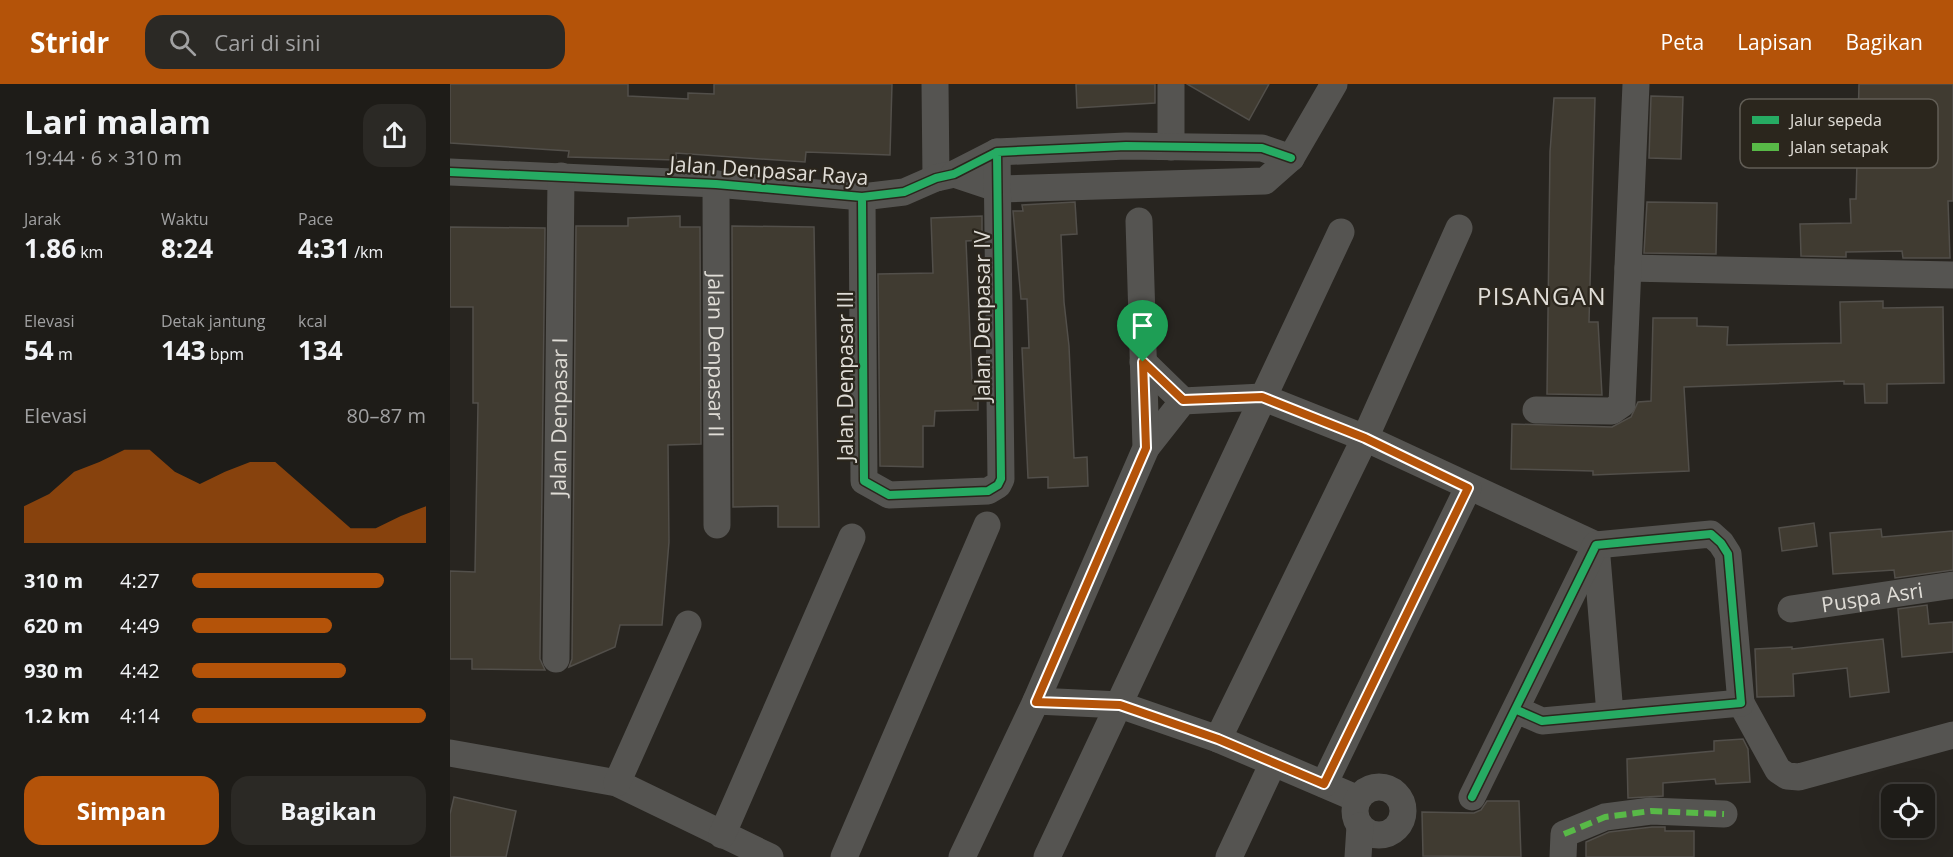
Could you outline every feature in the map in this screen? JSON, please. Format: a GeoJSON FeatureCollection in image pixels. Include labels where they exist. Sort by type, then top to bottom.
{"type":"FeatureCollection","features":[{"type":"Feature","properties":{"kind":"street"},"geometry":{"type":"LineString","coordinates":[[935,84],[945,176],[999,189],[1264,181],[1291,158],[1334,84]]}},
{"type":"Feature","properties":{"kind":"street"},"geometry":{"type":"LineString","coordinates":[[1171,84],[1171,147]]}},
{"type":"Feature","properties":{"kind":"street"},"geometry":{"type":"LineString","coordinates":[[1536,410],[1612,411],[1622,404],[1636,84]]}},
{"type":"Feature","properties":{"kind":"street","name":"Jalan Denpasar Raya"},"geometry":{"type":"LineString","coordinates":[[450,172],[716,184],[862,197],[904,192],[997,152],[1171,147],[1262,148],[1291,158]]}},
{"type":"Feature","properties":{"kind":"street","name":"Jalan Denpasar IV"},"geometry":{"type":"LineString","coordinates":[[997,152],[1001,479]]}},
{"type":"Feature","properties":{"kind":"street","name":"Jalan Denpasar I"},"geometry":{"type":"LineString","coordinates":[[556,659],[561,176]]}},
{"type":"Feature","properties":{"kind":"street","name":"Jalan Denpasar II"},"geometry":{"type":"LineString","coordinates":[[716,184],[717,525]]}},
{"type":"Feature","properties":{"kind":"street","name":"Jalan Denpasar III"},"geometry":{"type":"LineString","coordinates":[[862,197],[864,481],[889,495],[988,491],[998,485],[1001,479]]}},
{"type":"Feature","properties":{"kind":"street"},"geometry":{"type":"LineString","coordinates":[[1139,221],[1146,448]]}},
{"type":"Feature","properties":{"kind":"street"},"geometry":{"type":"LineString","coordinates":[[1218,739],[1365,438],[1459,228]]}},
{"type":"Feature","properties":{"kind":"street"},"geometry":{"type":"LineString","coordinates":[[1047,857],[1341,232]]}},
{"type":"Feature","properties":{"kind":"street"},"geometry":{"type":"LineString","coordinates":[[1628,268],[1953,275]]}},
{"type":"Feature","properties":{"kind":"street"},"geometry":{"type":"LineString","coordinates":[[1143,362],[1183,400],[1262,397],[1365,438],[1468,488],[1596,545],[1711,534],[1728,554],[1741,703],[1778,770],[1787,776],[1799,777],[1953,735]]}},
{"type":"Feature","properties":{"kind":"street"},"geometry":{"type":"LineString","coordinates":[[962,857],[1036,702],[1146,448],[1183,400]]}},
{"type":"Feature","properties":{"kind":"street"},"geometry":{"type":"LineString","coordinates":[[1324,784],[1468,488]]}},
{"type":"Feature","properties":{"kind":"street"},"geometry":{"type":"LineString","coordinates":[[844,857],[987,525]]}},
{"type":"Feature","properties":{"kind":"street"},"geometry":{"type":"LineString","coordinates":[[722,835],[852,537]]}},
{"type":"Feature","properties":{"kind":"street"},"geometry":{"type":"LineString","coordinates":[[1472,797],[1517,710],[1596,545]]}},
{"type":"Feature","properties":{"kind":"street"},"geometry":{"type":"LineString","coordinates":[[1596,545],[1610,714]]}},
{"type":"Feature","properties":{"kind":"street","name":"Puspa Asri"},"geometry":{"type":"LineString","coordinates":[[1791,609],[1953,585]]}},
{"type":"Feature","properties":{"kind":"street"},"geometry":{"type":"LineString","coordinates":[[617,783],[688,624]]}},
{"type":"Feature","properties":{"kind":"street"},"geometry":{"type":"LineString","coordinates":[[1036,702],[1120,705],[1218,739],[1358,799]]}},
{"type":"Feature","properties":{"kind":"street"},"geometry":{"type":"LineString","coordinates":[[1517,710],[1542,721],[1741,703]]}},
{"type":"Feature","properties":{"kind":"street"},"geometry":{"type":"LineString","coordinates":[[450,753],[617,783],[770,857]]}},
{"type":"Feature","properties":{"kind":"street"},"geometry":{"type":"LineString","coordinates":[[1229,857],[1273,763]]}},
{"type":"Feature","properties":{"kind":"street"},"geometry":{"type":"LineString","coordinates":[[1358,857],[1360,826],[1355,808],[1358,799],[1372,788],[1381,787],[1398,796],[1403,813],[1385,845],[1376,835],[1360,826]]}},
{"type":"Feature","properties":{"kind":"street"},"geometry":{"type":"LineString","coordinates":[[1564,845],[1605,817],[1651,811],[1724,814]]}},
{"type":"Feature","properties":{"kind":"building"},"geometry":{"type":"Polygon","coordinates":[[[450,84],[628,84],[628,96],[688,99],[688,93],[714,94],[714,84],[892,84],[890,155],[806,152],[805,162],[676,153],[676,160],[568,157],[569,151],[450,143],[450,84]]]}},
{"type":"Feature","properties":{"kind":"building"},"geometry":{"type":"Polygon","coordinates":[[[1076,84],[1155,84],[1155,103],[1077,108],[1076,84]]]}},
{"type":"Feature","properties":{"kind":"building"},"geometry":{"type":"Polygon","coordinates":[[[1187,84],[1269,84],[1249,120],[1187,84]]]}},
{"type":"Feature","properties":{"kind":"building"},"geometry":{"type":"Polygon","coordinates":[[[1859,84],[1953,84],[1953,201],[1948,201],[1950,258],[1903,258],[1902,251],[1846,252],[1846,257],[1801,256],[1800,224],[1851,223],[1850,199],[1856,199],[1857,168],[1938,168],[1938,99],[1859,99],[1859,84]]]}},
{"type":"Feature","properties":{"kind":"building"},"geometry":{"type":"Polygon","coordinates":[[[1651,96],[1683,97],[1681,159],[1649,158],[1651,96]]]}},
{"type":"Feature","properties":{"kind":"building"},"geometry":{"type":"Polygon","coordinates":[[[1554,98],[1595,98],[1589,322],[1598,322],[1602,395],[1547,394],[1550,152],[1554,98]]]}},
{"type":"Feature","properties":{"kind":"building"},"geometry":{"type":"Polygon","coordinates":[[[1075,202],[1077,234],[1061,235],[1064,302],[1069,346],[1074,458],[1087,457],[1088,486],[1048,488],[1048,477],[1028,478],[1022,348],[1029,348],[1027,299],[1021,299],[1013,211],[1023,211],[1022,205],[1075,202]]]}},
{"type":"Feature","properties":{"kind":"building"},"geometry":{"type":"Polygon","coordinates":[[[1647,202],[1717,203],[1716,254],[1644,253],[1647,202]]]}},
{"type":"Feature","properties":{"kind":"building"},"geometry":{"type":"Polygon","coordinates":[[[680,216],[680,227],[700,227],[701,444],[668,445],[669,542],[662,625],[620,625],[615,647],[569,667],[572,659],[576,226],[628,226],[628,218],[680,216]]]}},
{"type":"Feature","properties":{"kind":"building"},"geometry":{"type":"Polygon","coordinates":[[[982,216],[982,240],[966,241],[972,381],[978,381],[978,410],[935,411],[934,426],[923,426],[923,467],[880,466],[878,274],[933,273],[931,218],[982,216]]]}},
{"type":"Feature","properties":{"kind":"building"},"geometry":{"type":"Polygon","coordinates":[[[732,226],[814,227],[819,527],[778,527],[778,506],[733,507],[732,226]]]}},
{"type":"Feature","properties":{"kind":"building"},"geometry":{"type":"Polygon","coordinates":[[[450,227],[545,228],[540,659],[545,670],[472,669],[472,659],[450,659],[450,571],[475,572],[478,403],[473,403],[473,307],[450,307],[450,227]]]}},
{"type":"Feature","properties":{"kind":"building"},"geometry":{"type":"Polygon","coordinates":[[[1883,301],[1883,308],[1943,307],[1944,383],[1887,384],[1887,403],[1865,403],[1864,384],[1844,384],[1844,381],[1684,387],[1689,471],[1593,475],[1593,471],[1511,469],[1512,424],[1612,427],[1631,417],[1638,402],[1651,401],[1653,318],[1697,318],[1697,326],[1728,327],[1727,345],[1841,343],[1840,302],[1883,301]]]}},
{"type":"Feature","properties":{"kind":"building"},"geometry":{"type":"Polygon","coordinates":[[[1814,523],[1817,546],[1782,551],[1779,528],[1814,523]]]}},
{"type":"Feature","properties":{"kind":"building"},"geometry":{"type":"Polygon","coordinates":[[[1881,529],[1882,537],[1953,531],[1953,570],[1895,578],[1894,570],[1833,574],[1830,533],[1881,529]]]}},
{"type":"Feature","properties":{"kind":"building"},"geometry":{"type":"Polygon","coordinates":[[[1927,605],[1929,624],[1953,622],[1953,652],[1902,657],[1898,609],[1927,605]]]}},
{"type":"Feature","properties":{"kind":"building"},"geometry":{"type":"Polygon","coordinates":[[[1883,639],[1889,692],[1850,697],[1847,668],[1793,674],[1794,696],[1757,697],[1755,649],[1792,647],[1792,649],[1883,639]]]}},
{"type":"Feature","properties":{"kind":"building"},"geometry":{"type":"Polygon","coordinates":[[[1743,739],[1748,749],[1750,782],[1716,784],[1715,779],[1663,783],[1663,796],[1628,798],[1627,759],[1714,751],[1714,741],[1743,739]]]}},
{"type":"Feature","properties":{"kind":"building"},"geometry":{"type":"Polygon","coordinates":[[[454,797],[516,811],[506,857],[450,857],[450,814],[454,797]]]}},
{"type":"Feature","properties":{"kind":"building"},"geometry":{"type":"Polygon","coordinates":[[[1487,801],[1519,801],[1521,857],[1423,856],[1422,812],[1474,813],[1481,810],[1487,801]]]}},
{"type":"Feature","properties":{"kind":"building"},"geometry":{"type":"Polygon","coordinates":[[[1665,827],[1665,831],[1694,831],[1694,857],[1586,857],[1586,842],[1609,832],[1665,827]]]}},
{"type":"Feature","properties":{"kind":"marked path"},"geometry":{"type":"LineString","coordinates":[[1564,834],[1605,817],[1651,811],[1724,814]]}},
{"type":"Feature","properties":{"kind":"cycle path"},"geometry":{"type":"LineString","coordinates":[[450,172],[716,184],[862,197],[904,192],[936,178],[954,174],[997,152],[1126,146],[1262,148],[1291,158]]}},
{"type":"Feature","properties":{"kind":"cycle path"},"geometry":{"type":"LineString","coordinates":[[862,197],[864,481],[889,495],[988,491],[998,485],[1001,479],[997,152]]}},
{"type":"Feature","properties":{"kind":"cycle path"},"geometry":{"type":"LineString","coordinates":[[1472,797],[1596,545],[1711,534],[1721,543],[1728,554],[1741,703],[1542,721],[1517,710]]}},
{"type":"Feature","properties":{"kind":"district","name":"PISANGAN"},"geometry":{"type":"Point","coordinates":[1542,295]}},
{"type":"Feature","properties":{"kind":"route"},"geometry":{"type":"LineString","coordinates":[[1143,362],[1183,400],[1262,397],[1365,438],[1468,488],[1324,784],[1218,739],[1120,705],[1036,702],[1146,448],[1143,362]]}}]}
